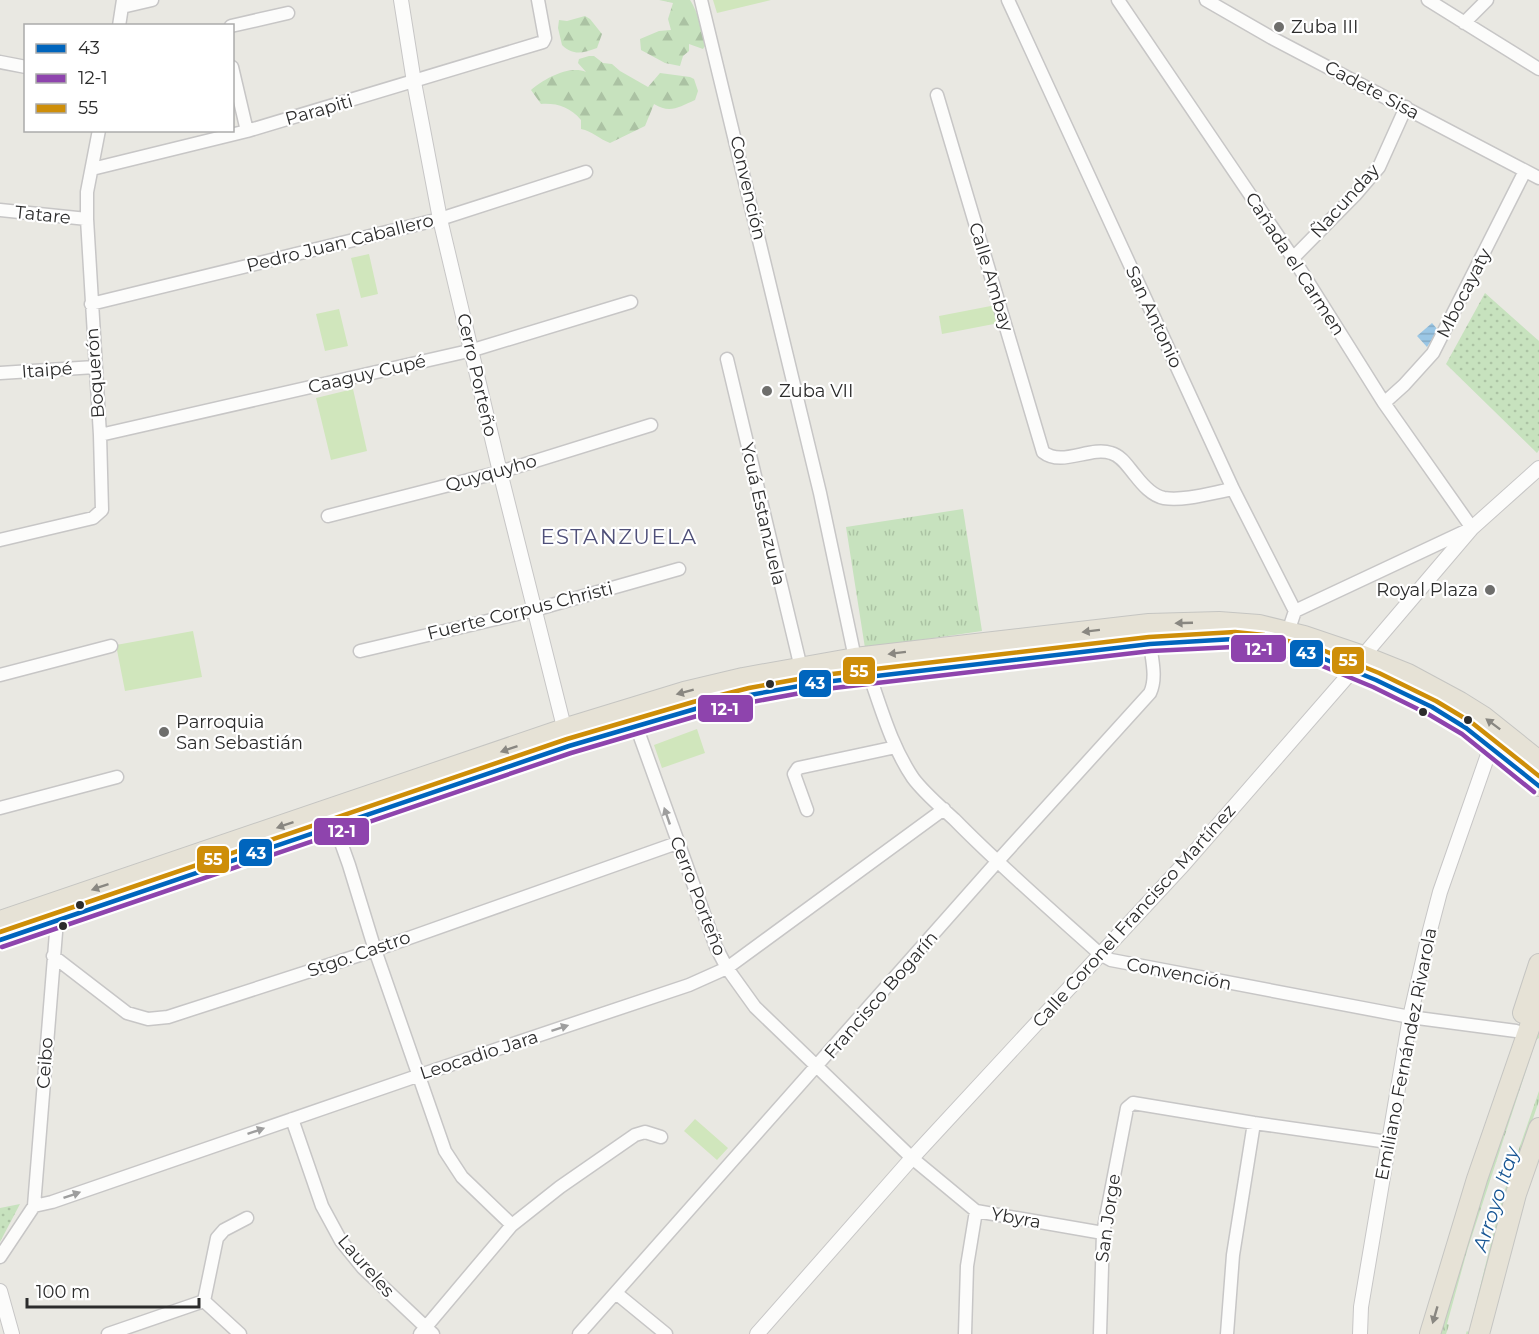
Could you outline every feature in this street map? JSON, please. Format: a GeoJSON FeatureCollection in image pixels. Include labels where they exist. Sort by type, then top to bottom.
{"type":"FeatureCollection","features":[{"type":"Feature","properties":{"kind":"highway"},"geometry":{"type":"LineString","coordinates":[[0,940],[332,818],[732,680],[855,658],[1149,624],[1219,622],[1260,625],[1288,632],[1358,663],[1376,680],[1432,707],[1491,746],[1539,786]]}},
{"type":"Feature","properties":{"kind":"highway"},"geometry":{"type":"LineString","coordinates":[[633,716],[816,683],[1150,644],[1234,639],[1262,642],[1317,656],[1408,674],[1484,717],[1539,761]]}},
{"type":"Feature","properties":{"kind":"highway"},"geometry":{"type":"LineString","coordinates":[[0,921],[332,818]]}},
{"type":"Feature","properties":{"kind":"highway"},"geometry":{"type":"LineString","coordinates":[[1447,1274],[1450,1233],[1459,1197],[1539,964]]}},
{"type":"Feature","properties":{"kind":"highway"},"geometry":{"type":"LineString","coordinates":[[1430,1334],[1477,1179],[1539,1000]]}},
{"type":"Feature","properties":{"kind":"highway"},"geometry":{"type":"LineString","coordinates":[[1479,1334],[1516,1194],[1539,1128]]}},
{"type":"Feature","properties":{"kind":"highway"},"geometry":{"type":"LineString","coordinates":[[1479,1334],[1539,1167]]}},
{"type":"Feature","properties":{"kind":"street"},"geometry":{"type":"LineString","coordinates":[[118,24],[122,4],[152,0]]}},
{"type":"Feature","properties":{"kind":"street","name":"Cerro Porteño"},"geometry":{"type":"LineString","coordinates":[[401,0],[440,219],[473,350],[500,472],[567,738]]}},
{"type":"Feature","properties":{"kind":"street","name":"Parapiti"},"geometry":{"type":"LineString","coordinates":[[92,169],[247,131],[543,42],[545,38],[538,0]]}},
{"type":"Feature","properties":{"kind":"street","name":"Convención"},"geometry":{"type":"LineString","coordinates":[[701,0],[820,494],[855,658]]}},
{"type":"Feature","properties":{"kind":"street","name":"San Antonio"},"geometry":{"type":"LineString","coordinates":[[1008,0],[1233,489],[1295,611]]}},
{"type":"Feature","properties":{"kind":"street","name":"Cañada el Carmen"},"geometry":{"type":"LineString","coordinates":[[1118,0],[1293,258],[1384,403],[1472,528]]}},
{"type":"Feature","properties":{"kind":"street","name":"Cadete Sisa"},"geometry":{"type":"LineString","coordinates":[[1206,0],[1272,38],[1539,178]]}},
{"type":"Feature","properties":{"kind":"street"},"geometry":{"type":"LineString","coordinates":[[1428,0],[1539,69]]}},
{"type":"Feature","properties":{"kind":"street"},"geometry":{"type":"LineString","coordinates":[[1464,23],[1487,0]]}},
{"type":"Feature","properties":{"kind":"street"},"geometry":{"type":"LineString","coordinates":[[234,25],[288,12]]}},
{"type":"Feature","properties":{"kind":"street"},"geometry":{"type":"LineString","coordinates":[[0,63],[24,67]]}},
{"type":"Feature","properties":{"kind":"street"},"geometry":{"type":"LineString","coordinates":[[234,76],[247,131]]}},
{"type":"Feature","properties":{"kind":"street","name":"Calle Ambay"},"geometry":{"type":"LineString","coordinates":[[937,95],[1043,453],[1049,457],[1111,453],[1124,461],[1148,489],[1162,498],[1183,498],[1233,489]]}},
{"type":"Feature","properties":{"kind":"street","name":"Ñacunday"},"geometry":{"type":"LineString","coordinates":[[1293,258],[1355,195],[1379,166],[1406,107]]}},
{"type":"Feature","properties":{"kind":"street","name":"Boquerón"},"geometry":{"type":"LineString","coordinates":[[0,540],[93,518],[102,510],[100,435],[87,219],[87,192],[99,132]]}},
{"type":"Feature","properties":{"kind":"street","name":"Mbocayaty"},"geometry":{"type":"LineString","coordinates":[[1384,403],[1433,353],[1525,171]]}},
{"type":"Feature","properties":{"kind":"street","name":"Pedro Juan Caballero"},"geometry":{"type":"LineString","coordinates":[[91,304],[440,219],[586,172]]}},
{"type":"Feature","properties":{"kind":"street","name":"Tatare"},"geometry":{"type":"LineString","coordinates":[[0,210],[87,219]]}},
{"type":"Feature","properties":{"kind":"street","name":"Caaguy Cupé"},"geometry":{"type":"LineString","coordinates":[[100,435],[473,350],[631,302]]}},
{"type":"Feature","properties":{"kind":"street","name":"Ycuá Estanzuela"},"geometry":{"type":"LineString","coordinates":[[726,359],[801,669]]}},
{"type":"Feature","properties":{"kind":"street","name":"Itaipé"},"geometry":{"type":"LineString","coordinates":[[0,373],[95,367]]}},
{"type":"Feature","properties":{"kind":"street","name":"Quyquyho"},"geometry":{"type":"LineString","coordinates":[[328,516],[500,472],[651,425]]}},
{"type":"Feature","properties":{"kind":"street","name":"Calle Coronel Francisco Martínez"},"geometry":{"type":"LineString","coordinates":[[757,1334],[912,1158],[1184,864],[1472,528],[1539,468]]}},
{"type":"Feature","properties":{"kind":"street"},"geometry":{"type":"LineString","coordinates":[[1288,632],[1295,611],[1472,528]]}},
{"type":"Feature","properties":{"kind":"street","name":"Fuerte Corpus Christi"},"geometry":{"type":"LineString","coordinates":[[360,651],[534,610],[679,569]]}},
{"type":"Feature","properties":{"kind":"street","name":"Francisco Bogarín"},"geometry":{"type":"LineString","coordinates":[[579,1334],[996,863],[1150,693],[1154,678],[1150,644]]}},
{"type":"Feature","properties":{"kind":"street"},"geometry":{"type":"LineString","coordinates":[[0,675],[111,646]]}},
{"type":"Feature","properties":{"kind":"street","name":"Convención"},"geometry":{"type":"LineString","coordinates":[[870,677],[896,747],[912,776],[925,793],[944,809],[996,863],[1100,954],[1117,962],[1410,1017],[1516,1031]]}},
{"type":"Feature","properties":{"kind":"street","name":"Cerro Porteño"},"geometry":{"type":"LineString","coordinates":[[633,716],[677,843],[716,947],[727,968],[755,1007],[912,1158]]}},
{"type":"Feature","properties":{"kind":"street","name":"Emiliano Fernández Rivarola"},"geometry":{"type":"LineString","coordinates":[[1360,1334],[1361,1307],[1410,1017],[1440,892],[1491,746]]}},
{"type":"Feature","properties":{"kind":"street"},"geometry":{"type":"LineString","coordinates":[[807,810],[794,774],[798,768],[896,747]]}},
{"type":"Feature","properties":{"kind":"street"},"geometry":{"type":"LineString","coordinates":[[0,808],[117,777]]}},
{"type":"Feature","properties":{"kind":"street","name":"Leocadio Jara"},"geometry":{"type":"LineString","coordinates":[[34,1206],[52,1202],[420,1074],[679,988],[727,968],[944,809]]}},
{"type":"Feature","properties":{"kind":"street"},"geometry":{"type":"LineString","coordinates":[[332,818],[445,1151],[462,1177],[512,1225]]}},
{"type":"Feature","properties":{"kind":"street","name":"Stgo. Castro"},"geometry":{"type":"LineString","coordinates":[[53,956],[127,1013],[148,1019],[168,1017],[375,950],[677,843]]}},
{"type":"Feature","properties":{"kind":"street","name":"Ceibo"},"geometry":{"type":"LineString","coordinates":[[34,1206],[57,920]]}},
{"type":"Feature","properties":{"kind":"street","name":"San Jorge"},"geometry":{"type":"LineString","coordinates":[[1100,1334],[1103,1233],[1129,1104],[1254,1123]]}},
{"type":"Feature","properties":{"kind":"street","name":"Laureles"},"geometry":{"type":"LineString","coordinates":[[292,1119],[322,1206],[341,1241],[363,1268],[426,1332]]}},
{"type":"Feature","properties":{"kind":"street"},"geometry":{"type":"LineString","coordinates":[[1227,1334],[1233,1255],[1254,1123],[1388,1142]]}},
{"type":"Feature","properties":{"kind":"street"},"geometry":{"type":"LineString","coordinates":[[426,1332],[512,1225],[560,1187],[635,1135],[645,1132],[662,1137]]}},
{"type":"Feature","properties":{"kind":"street","name":"Ybyra"},"geometry":{"type":"LineString","coordinates":[[912,1158],[976,1211],[1103,1233]]}},
{"type":"Feature","properties":{"kind":"street"},"geometry":{"type":"LineString","coordinates":[[0,1257],[34,1206]]}},
{"type":"Feature","properties":{"kind":"street"},"geometry":{"type":"LineString","coordinates":[[966,1334],[967,1266],[976,1211]]}},
{"type":"Feature","properties":{"kind":"street"},"geometry":{"type":"LineString","coordinates":[[204,1300],[217,1238],[224,1230],[247,1218]]}},
{"type":"Feature","properties":{"kind":"street"},"geometry":{"type":"LineString","coordinates":[[0,1291],[12,1334]]}},
{"type":"Feature","properties":{"kind":"street"},"geometry":{"type":"LineString","coordinates":[[616,1293],[666,1334]]}},
{"type":"Feature","properties":{"kind":"street"},"geometry":{"type":"LineString","coordinates":[[108,1334],[204,1300]]}},
{"type":"Feature","properties":{"kind":"street"},"geometry":{"type":"LineString","coordinates":[[204,1300],[240,1334]]}},
{"type":"Feature","properties":{"kind":"green space"},"geometry":{"type":"Polygon","coordinates":[[[659,0],[690,0],[701,23],[712,35],[703,49],[689,44],[689,51],[683,56],[680,66],[665,63],[641,50],[640,39],[659,31],[671,30],[668,19],[673,3],[659,0]]]}},
{"type":"Feature","properties":{"kind":"green space"},"geometry":{"type":"Polygon","coordinates":[[[713,0],[771,0],[717,13],[713,0]]]}},
{"type":"Feature","properties":{"kind":"green space"},"geometry":{"type":"Polygon","coordinates":[[[585,16],[602,34],[597,48],[583,52],[570,51],[562,45],[558,28],[559,20],[567,21],[585,16]]]}},
{"type":"Feature","properties":{"kind":"green space"},"geometry":{"type":"Polygon","coordinates":[[[594,56],[603,63],[612,64],[648,87],[660,73],[690,77],[694,79],[698,91],[695,100],[670,109],[654,104],[645,126],[610,143],[581,129],[581,120],[568,109],[558,105],[541,104],[531,90],[565,72],[579,70],[586,72],[578,63],[579,59],[594,56]]]}},
{"type":"Feature","properties":{"kind":"green space"},"geometry":{"type":"Polygon","coordinates":[[[369,254],[378,294],[361,298],[351,258],[369,254]]]}},
{"type":"Feature","properties":{"kind":"green space"},"geometry":{"type":"Polygon","coordinates":[[[1485,293],[1539,341],[1539,450],[1537,453],[1446,364],[1485,293]]]}},
{"type":"Feature","properties":{"kind":"green space"},"geometry":{"type":"Polygon","coordinates":[[[996,305],[999,323],[942,334],[939,316],[996,305]]]}},
{"type":"Feature","properties":{"kind":"green space"},"geometry":{"type":"Polygon","coordinates":[[[339,309],[348,346],[325,351],[316,314],[339,309]]]}},
{"type":"Feature","properties":{"kind":"green space"},"geometry":{"type":"Polygon","coordinates":[[[353,389],[367,451],[331,460],[316,398],[353,389]]]}},
{"type":"Feature","properties":{"kind":"green space"},"geometry":{"type":"Polygon","coordinates":[[[963,509],[982,631],[865,648],[846,527],[963,509]]]}},
{"type":"Feature","properties":{"kind":"green space"},"geometry":{"type":"Polygon","coordinates":[[[193,631],[202,677],[125,691],[116,645],[193,631]]]}},
{"type":"Feature","properties":{"kind":"green space"},"geometry":{"type":"Polygon","coordinates":[[[697,729],[705,753],[662,768],[654,745],[697,729]]]}},
{"type":"Feature","properties":{"kind":"green space"},"geometry":{"type":"Polygon","coordinates":[[[1539,1025],[1539,1040],[1455,1308],[1446,1334],[1437,1334],[1467,1230],[1539,1025]]]}},
{"type":"Feature","properties":{"kind":"green space"},"geometry":{"type":"Polygon","coordinates":[[[1539,1086],[1539,1101],[1504,1203],[1470,1334],[1466,1334],[1501,1198],[1539,1086]]]}},
{"type":"Feature","properties":{"kind":"green space"},"geometry":{"type":"Polygon","coordinates":[[[695,1119],[728,1148],[717,1160],[684,1131],[695,1119]]]}},
{"type":"Feature","properties":{"kind":"green space"},"geometry":{"type":"Polygon","coordinates":[[[20,1204],[0,1242],[0,1208],[20,1204]]]}},
{"type":"Feature","properties":{"kind":"water"},"geometry":{"type":"Polygon","coordinates":[[[1432,323],[1438,330],[1427,347],[1417,336],[1432,323]]]}},
{"type":"Feature","properties":{"kind":"pier"},"geometry":{"type":"Polygon","coordinates":[[[1539,1038],[1539,1091],[1502,1198],[1469,1332],[1447,1324],[1467,1251],[1536,1040],[1539,1038]]]}},
{"type":"Feature","properties":{"kind":"transit line","name":"55"},"geometry":{"type":"LineString","coordinates":[[0,932],[567,739],[693,702],[749,688],[815,676],[1149,637],[1235,632],[1264,635],[1320,649],[1379,673],[1436,701],[1471,722],[1539,776]]}},
{"type":"Feature","properties":{"kind":"transit line","name":"43"},"geometry":{"type":"LineString","coordinates":[[0,940],[569,746],[695,709],[750,695],[816,683],[1150,644],[1234,639],[1262,642],[1317,656],[1376,680],[1432,707],[1466,728],[1539,786]]}},
{"type":"Feature","properties":{"kind":"transit line","name":"12-1"},"geometry":{"type":"LineString","coordinates":[[2,947],[571,753],[697,716],[752,702],[817,690],[1151,651],[1234,647],[1261,649],[1315,663],[1373,687],[1428,714],[1462,734],[1534,792]]}},
{"type":"Feature","properties":{"kind":"place","name":"Zuba III"},"geometry":{"type":"Point","coordinates":[1279,27]}},
{"type":"Feature","properties":{"kind":"place","name":"Zuba VII"},"geometry":{"type":"Point","coordinates":[767,391]}},
{"type":"Feature","properties":{"kind":"place","name":"Royal Plaza"},"geometry":{"type":"Point","coordinates":[1490,590]}},
{"type":"Feature","properties":{"kind":"place","name":"Parroquia San Sebastián"},"geometry":{"type":"Point","coordinates":[164,732]}},
{"type":"Feature","properties":{"kind":"district","name":"ESTANZUELA"},"geometry":{"type":"Point","coordinates":[619,537]}},
{"type":"Feature","properties":{"kind":"water label","name":"Arroyo Itay"},"geometry":{"type":"Point","coordinates":[1496,1199]}}]}
